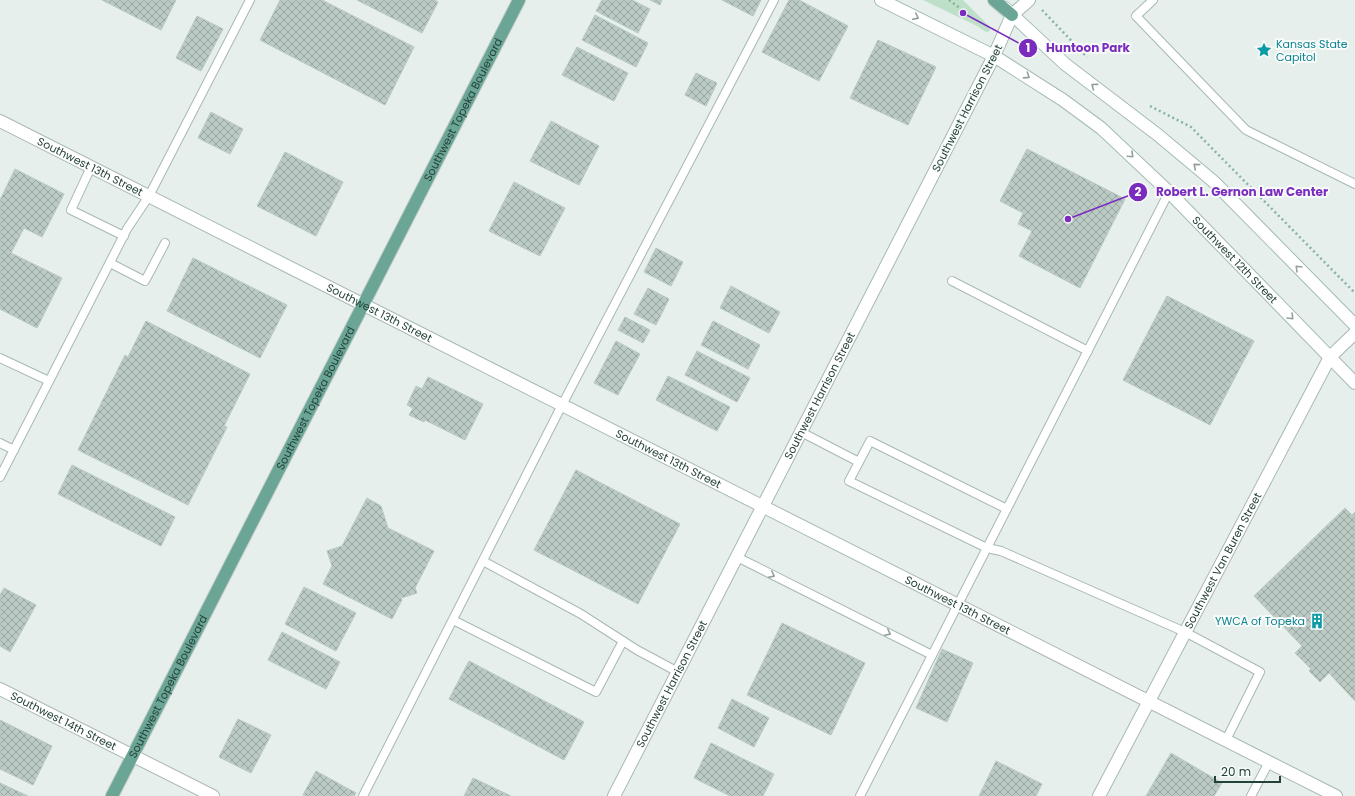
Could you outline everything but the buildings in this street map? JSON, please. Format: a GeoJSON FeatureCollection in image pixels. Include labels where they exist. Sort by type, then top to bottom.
{"type":"FeatureCollection","features":[{"type":"Feature","properties":{"kind":"main road","name":"Southwest Topeka Boulevard"},"geometry":{"type":"LineString","coordinates":[[112,796],[519,0]]}},
{"type":"Feature","properties":{"kind":"main road"},"geometry":{"type":"LineString","coordinates":[[994,0],[1012,15]]}},
{"type":"Feature","properties":{"kind":"street","name":"Southwest 12th Street"},"geometry":{"type":"LineString","coordinates":[[880,0],[994,56],[1063,100],[1102,128],[1169,192],[1355,383]]}},
{"type":"Feature","properties":{"kind":"street"},"geometry":{"type":"LineString","coordinates":[[997,0],[1065,64],[1158,134],[1213,181],[1355,325]]}},
{"type":"Feature","properties":{"kind":"street","name":"Southwest Harrison Street"},"geometry":{"type":"LineString","coordinates":[[614,796],[994,56],[1012,15],[1029,0]]}},
{"type":"Feature","properties":{"kind":"street","name":"Southwest 13th Street"},"geometry":{"type":"LineString","coordinates":[[0,121],[1336,796]]}},
{"type":"Feature","properties":{"kind":"street","name":"Southwest Van Buren Street"},"geometry":{"type":"LineString","coordinates":[[1099,796],[1330,357],[1355,333]]}},
{"type":"Feature","properties":{"kind":"street","name":"Southwest 14th Street"},"geometry":{"type":"LineString","coordinates":[[0,689],[213,796]]}},
{"type":"Feature","properties":{"kind":"lane"},"geometry":{"type":"LineString","coordinates":[[0,478],[124,236],[149,196],[250,0]]}},
{"type":"Feature","properties":{"kind":"lane"},"geometry":{"type":"LineString","coordinates":[[363,796],[562,405],[774,0]]}},
{"type":"Feature","properties":{"kind":"lane"},"geometry":{"type":"LineString","coordinates":[[1153,0],[1136,16],[1246,130],[1355,184]]}},
{"type":"Feature","properties":{"kind":"lane"},"geometry":{"type":"LineString","coordinates":[[91,167],[71,210],[124,236]]}},
{"type":"Feature","properties":{"kind":"lane"},"geometry":{"type":"LineString","coordinates":[[860,796],[1169,192]]}},
{"type":"Feature","properties":{"kind":"lane"},"geometry":{"type":"LineString","coordinates":[[110,263],[145,281],[165,243]]}},
{"type":"Feature","properties":{"kind":"lane"},"geometry":{"type":"LineString","coordinates":[[952,281],[1088,351]]}},
{"type":"Feature","properties":{"kind":"lane"},"geometry":{"type":"LineString","coordinates":[[0,358],[49,381]]}},
{"type":"Feature","properties":{"kind":"lane"},"geometry":{"type":"LineString","coordinates":[[801,432],[859,462]]}},
{"type":"Feature","properties":{"kind":"lane"},"geometry":{"type":"LineString","coordinates":[[1006,509],[870,441],[849,481],[987,548],[1001,551],[1185,632],[1260,672],[1226,740]]}},
{"type":"Feature","properties":{"kind":"lane"},"geometry":{"type":"LineString","coordinates":[[0,443],[14,450]]}},
{"type":"Feature","properties":{"kind":"lane"},"geometry":{"type":"LineString","coordinates":[[737,557],[932,655]]}},
{"type":"Feature","properties":{"kind":"lane"},"geometry":{"type":"LineString","coordinates":[[483,561],[581,614],[637,650],[678,672]]}},
{"type":"Feature","properties":{"kind":"lane"},"geometry":{"type":"LineString","coordinates":[[453,620],[596,692],[623,641]]}},
{"type":"Feature","properties":{"kind":"lane"},"geometry":{"type":"LineString","coordinates":[[1251,796],[1269,762]]}},
{"type":"Feature","properties":{"kind":"path"},"geometry":{"type":"LineString","coordinates":[[948,0],[966,12]]}},
{"type":"Feature","properties":{"kind":"path"},"geometry":{"type":"LineString","coordinates":[[1048,17],[1091,61]]}},
{"type":"Feature","properties":{"kind":"path"},"geometry":{"type":"LineString","coordinates":[[1145,103],[1191,127],[1355,293]]}},
{"type":"Feature","properties":{"kind":"green space"},"geometry":{"type":"Polygon","coordinates":[[[923,0],[963,0],[989,26],[990,31],[986,32],[977,26],[923,0]]]}},
{"type":"Feature","properties":{"kind":"place","name":"Huntoon Park"},"geometry":{"type":"Point","coordinates":[963,13]}},
{"type":"Feature","properties":{"kind":"place","name":"Kansas State Capitol"},"geometry":{"type":"Point","coordinates":[1264,50]}},
{"type":"Feature","properties":{"kind":"place","name":"Robert L. Gernon Law Center"},"geometry":{"type":"Point","coordinates":[1068,219]}},
{"type":"Feature","properties":{"kind":"place","name":"YWCA of Topeka"},"geometry":{"type":"Point","coordinates":[1317,621]}}]}
